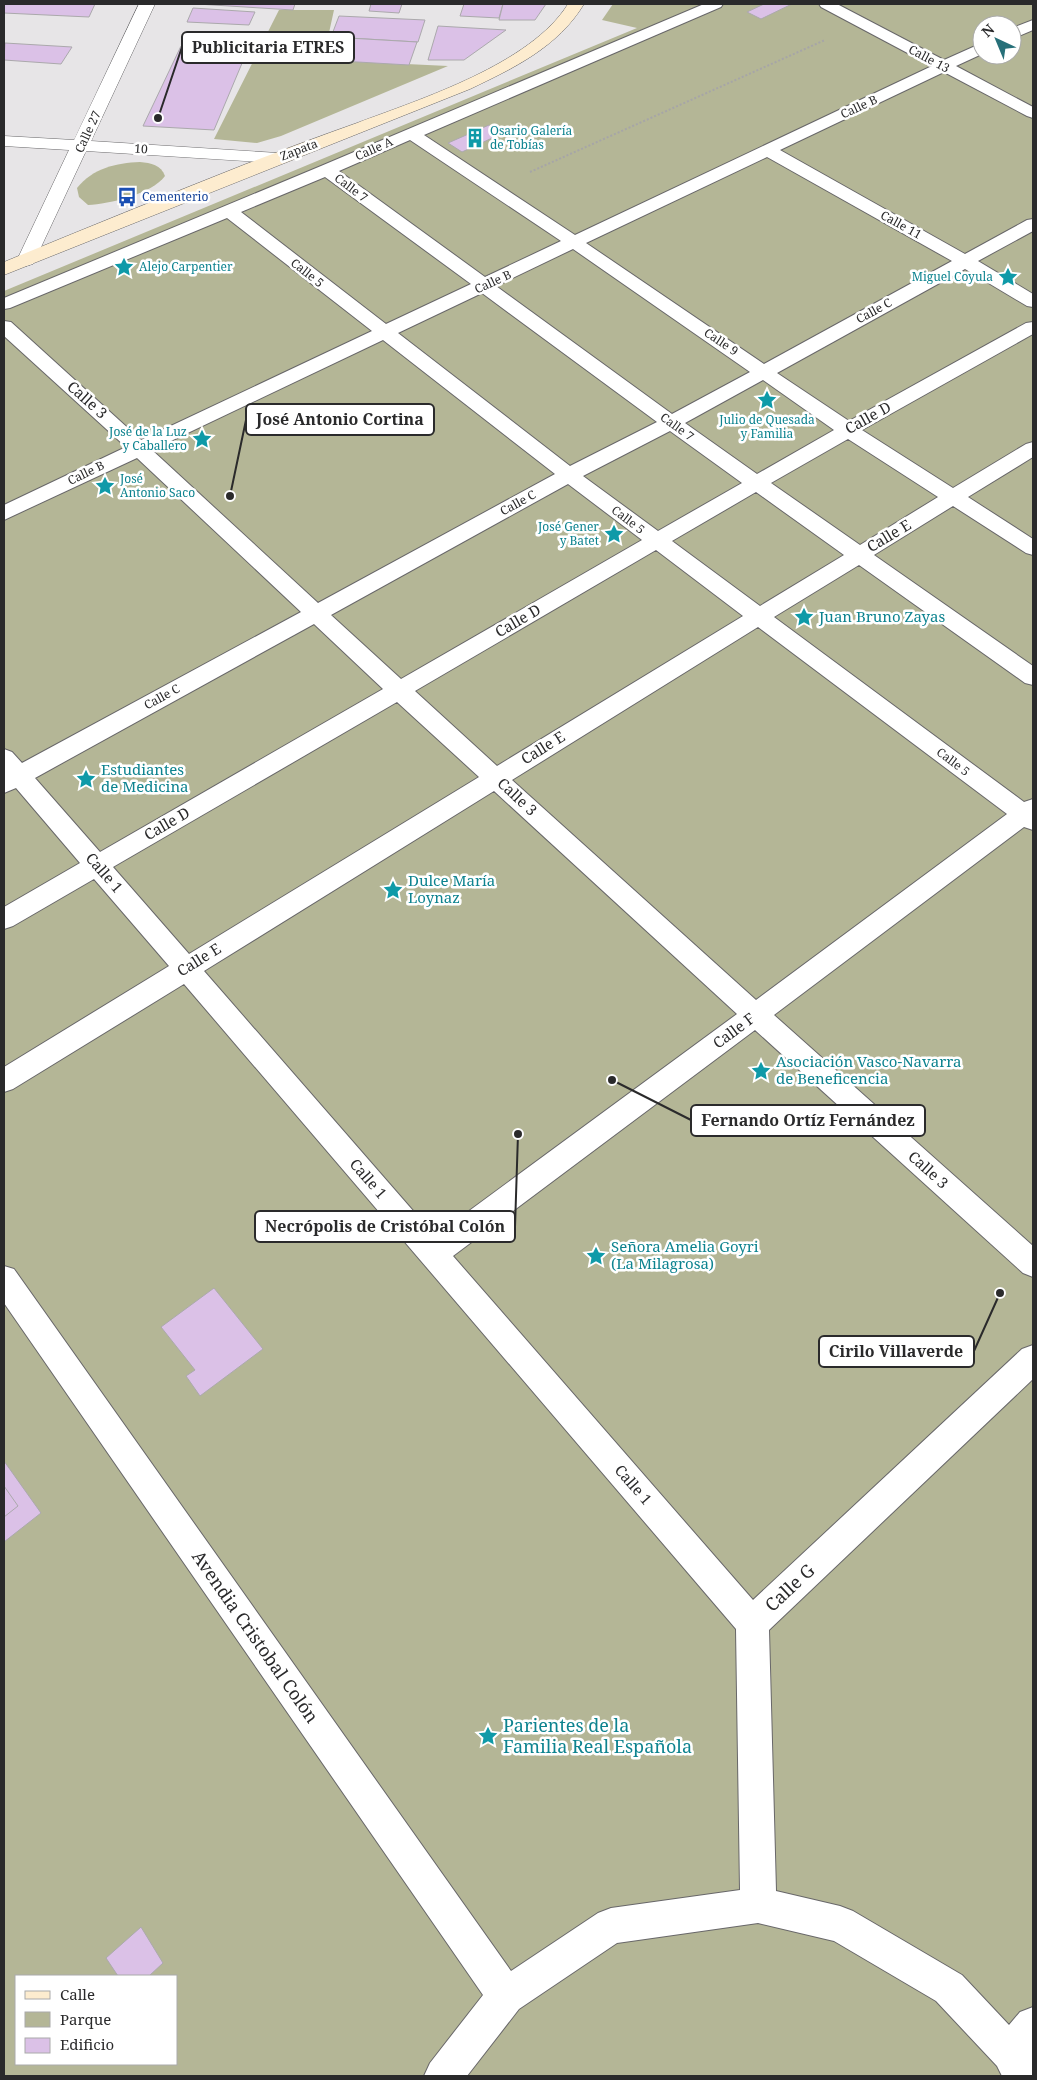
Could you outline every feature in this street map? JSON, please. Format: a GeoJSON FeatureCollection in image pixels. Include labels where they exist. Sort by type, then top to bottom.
{"type":"FeatureCollection","features":[{"type":"Feature","properties":{"kind":"main road","name":"Zapata"},"geometry":{"type":"LineString","coordinates":[[4,269],[278,158],[468,85],[512,62],[554,32],[569,17],[576,4]]}},
{"type":"Feature","properties":{"kind":"street","name":"Calle 27"},"geometry":{"type":"LineString","coordinates":[[26,260],[147,4]]}},
{"type":"Feature","properties":{"kind":"street","name":"10"},"geometry":{"type":"LineString","coordinates":[[4,141],[278,158]]}},
{"type":"Feature","properties":{"kind":"lane","name":"Calle A"},"geometry":{"type":"LineString","coordinates":[[4,304],[229,211],[716,4]]}},
{"type":"Feature","properties":{"kind":"lane","name":"Calle 13"},"geometry":{"type":"LineString","coordinates":[[826,4],[1033,113]]}},
{"type":"Feature","properties":{"kind":"lane","name":"Calle B"},"geometry":{"type":"LineString","coordinates":[[4,513],[972,53]]}},
{"type":"Feature","properties":{"kind":"lane","name":"Calle 9"},"geometry":{"type":"LineString","coordinates":[[410,133],[495,188],[848,430],[1033,548]]}},
{"type":"Feature","properties":{"kind":"lane","name":"Calle 11"},"geometry":{"type":"LineString","coordinates":[[767,150],[965,261],[1033,302]]}},
{"type":"Feature","properties":{"kind":"lane","name":"Calle 7"},"geometry":{"type":"LineString","coordinates":[[326,170],[671,423],[1033,677]]}},
{"type":"Feature","properties":{"kind":"lane","name":"Calle 5"},"geometry":{"type":"LineString","coordinates":[[229,211],[569,475],[1030,815]]}},
{"type":"Feature","properties":{"kind":"lane","name":"Calle C"},"geometry":{"type":"LineString","coordinates":[[9,772],[318,612],[569,475],[765,372],[1033,224]]}},
{"type":"Feature","properties":{"kind":"lane","name":"Calle 3"},"geometry":{"type":"LineString","coordinates":[[4,326],[140,447],[400,690],[755,1016],[1033,1264]]}},
{"type":"Feature","properties":{"kind":"lane","name":"Calle D"},"geometry":{"type":"LineString","coordinates":[[4,919],[848,430],[1033,326]]}},
{"type":"Feature","properties":{"kind":"lane","name":"Calle E"},"geometry":{"type":"LineString","coordinates":[[4,1081],[1033,448]]}},
{"type":"Feature","properties":{"kind":"lane","name":"Calle 1"},"geometry":{"type":"LineString","coordinates":[[9,772],[97,865],[752,1624]]}},
{"type":"Feature","properties":{"kind":"lane","name":"Calle F"},"geometry":{"type":"LineString","coordinates":[[434,1254],[1030,815]]}},
{"type":"Feature","properties":{"kind":"lane","name":"Avendia Cristobal Colón"},"geometry":{"type":"LineString","coordinates":[[4,1279],[506,1996]]}},
{"type":"Feature","properties":{"kind":"lane","name":"Calle G"},"geometry":{"type":"LineString","coordinates":[[758,1905],[752,1624],[1033,1359]]}},
{"type":"Feature","properties":{"kind":"lane"},"geometry":{"type":"LineString","coordinates":[[443,2076],[506,1996],[611,1926],[758,1905],[840,1924],[949,1988],[1016,2065],[1033,2025]]}},
{"type":"Feature","properties":{"kind":"path"},"geometry":{"type":"LineString","coordinates":[[495,188],[862,23]]}},
{"type":"Feature","properties":{"kind":"green space"},"geometry":{"type":"Polygon","coordinates":[[[613,4],[1033,4],[1033,2076],[4,2076],[4,291],[637,28],[602,20],[613,4]]]}},
{"type":"Feature","properties":{"kind":"green space"},"geometry":{"type":"Polygon","coordinates":[[[279,10],[334,10],[323,60],[448,66],[281,136],[257,143],[214,139],[279,10]]]}},
{"type":"Feature","properties":{"kind":"green space"},"geometry":{"type":"Polygon","coordinates":[[[140,162],[155,165],[161,169],[165,176],[159,182],[140,193],[107,203],[88,205],[79,197],[77,188],[83,181],[98,171],[114,165],[140,162]]]}},
{"type":"Feature","properties":{"kind":"building"},"geometry":{"type":"Polygon","coordinates":[[[4,4],[95,4],[89,17],[4,13],[4,4]]]}},
{"type":"Feature","properties":{"kind":"building"},"geometry":{"type":"Polygon","coordinates":[[[197,4],[295,4],[293,10],[197,4]]]}},
{"type":"Feature","properties":{"kind":"building"},"geometry":{"type":"Polygon","coordinates":[[[371,4],[402,4],[399,13],[369,11],[371,4]]]}},
{"type":"Feature","properties":{"kind":"building"},"geometry":{"type":"Polygon","coordinates":[[[464,4],[503,4],[499,18],[460,16],[464,4]]]}},
{"type":"Feature","properties":{"kind":"building"},"geometry":{"type":"Polygon","coordinates":[[[503,4],[546,4],[535,20],[499,20],[503,4]]]}},
{"type":"Feature","properties":{"kind":"building"},"geometry":{"type":"Polygon","coordinates":[[[764,4],[792,4],[761,19],[747,12],[764,4]]]}},
{"type":"Feature","properties":{"kind":"building"},"geometry":{"type":"Polygon","coordinates":[[[193,8],[255,12],[249,25],[187,22],[193,8]]]}},
{"type":"Feature","properties":{"kind":"building"},"geometry":{"type":"Polygon","coordinates":[[[339,16],[425,20],[418,42],[331,37],[339,16]]]}},
{"type":"Feature","properties":{"kind":"building"},"geometry":{"type":"Polygon","coordinates":[[[438,26],[506,30],[464,60],[428,60],[438,26]]]}},
{"type":"Feature","properties":{"kind":"building"},"geometry":{"type":"Polygon","coordinates":[[[331,37],[417,42],[409,65],[323,60],[331,37]]]}},
{"type":"Feature","properties":{"kind":"building"},"geometry":{"type":"Polygon","coordinates":[[[5,43],[72,47],[61,64],[4,60],[5,43]]]}},
{"type":"Feature","properties":{"kind":"building"},"geometry":{"type":"Polygon","coordinates":[[[181,46],[248,49],[214,130],[143,126],[181,46]]]}},
{"type":"Feature","properties":{"kind":"building","name":"Osario Galería de Tobías"},"geometry":{"type":"Polygon","coordinates":[[[489,125],[503,133],[462,152],[448,143],[489,125]]]}},
{"type":"Feature","properties":{"kind":"building"},"geometry":{"type":"Polygon","coordinates":[[[214,1288],[263,1349],[200,1396],[186,1376],[195,1370],[161,1327],[214,1288]]]}},
{"type":"Feature","properties":{"kind":"building"},"geometry":{"type":"Polygon","coordinates":[[[4,1461],[41,1513],[4,1542],[4,1461]]]}},
{"type":"Feature","properties":{"kind":"building"},"geometry":{"type":"Polygon","coordinates":[[[4,1486],[18,1506],[4,1517],[4,1486]]]}},
{"type":"Feature","properties":{"kind":"building"},"geometry":{"type":"Polygon","coordinates":[[[141,1927],[163,1963],[150,1975],[117,1975],[106,1958],[141,1927]]]}},
{"type":"Feature","properties":{"kind":"place","name":"Publicitaria ETRES"},"geometry":{"type":"Point","coordinates":[158,118]}},
{"type":"Feature","properties":{"kind":"place","name":"Osario Galería de Tobías"},"geometry":{"type":"Point","coordinates":[475,138]}},
{"type":"Feature","properties":{"kind":"place","name":"Cementerio"},"geometry":{"type":"Point","coordinates":[127,197]}},
{"type":"Feature","properties":{"kind":"place","name":"Alejo Carpentier"},"geometry":{"type":"Point","coordinates":[124,267]}},
{"type":"Feature","properties":{"kind":"place","name":"Miguel Coyula"},"geometry":{"type":"Point","coordinates":[1008,277]}},
{"type":"Feature","properties":{"kind":"place","name":"Julio de Quesada y Familia"},"geometry":{"type":"Point","coordinates":[767,400]}},
{"type":"Feature","properties":{"kind":"place","name":"José de la Luz y Caballero"},"geometry":{"type":"Point","coordinates":[202,439]}},
{"type":"Feature","properties":{"kind":"place","name":"José Antonio Saco"},"geometry":{"type":"Point","coordinates":[105,486]}},
{"type":"Feature","properties":{"kind":"place","name":"José Antonio Cortina"},"geometry":{"type":"Point","coordinates":[230,496]}},
{"type":"Feature","properties":{"kind":"place","name":"José Gener y Batet"},"geometry":{"type":"Point","coordinates":[614,534]}},
{"type":"Feature","properties":{"kind":"place","name":"Juan Bruno Zayas"},"geometry":{"type":"Point","coordinates":[804,617]}},
{"type":"Feature","properties":{"kind":"place","name":"Estudiantes de Medicina"},"geometry":{"type":"Point","coordinates":[86,779]}},
{"type":"Feature","properties":{"kind":"place","name":"Dulce María Loynaz"},"geometry":{"type":"Point","coordinates":[393,890]}},
{"type":"Feature","properties":{"kind":"place","name":"Asociación Vasco-Navarra de Beneficencia"},"geometry":{"type":"Point","coordinates":[761,1071]}},
{"type":"Feature","properties":{"kind":"place","name":"Fernando Ortíz Fernández"},"geometry":{"type":"Point","coordinates":[612,1080]}},
{"type":"Feature","properties":{"kind":"place","name":"Necrópolis de Cristóbal Colón"},"geometry":{"type":"Point","coordinates":[518,1134]}},
{"type":"Feature","properties":{"kind":"place","name":"Señora Amelia Goyri (La Milagrosa)"},"geometry":{"type":"Point","coordinates":[596,1256]}},
{"type":"Feature","properties":{"kind":"place","name":"Cirilo Villaverde"},"geometry":{"type":"Point","coordinates":[1000,1293]}},
{"type":"Feature","properties":{"kind":"place","name":"Parientes de la Familia Real Española"},"geometry":{"type":"Point","coordinates":[488,1736]}}]}
